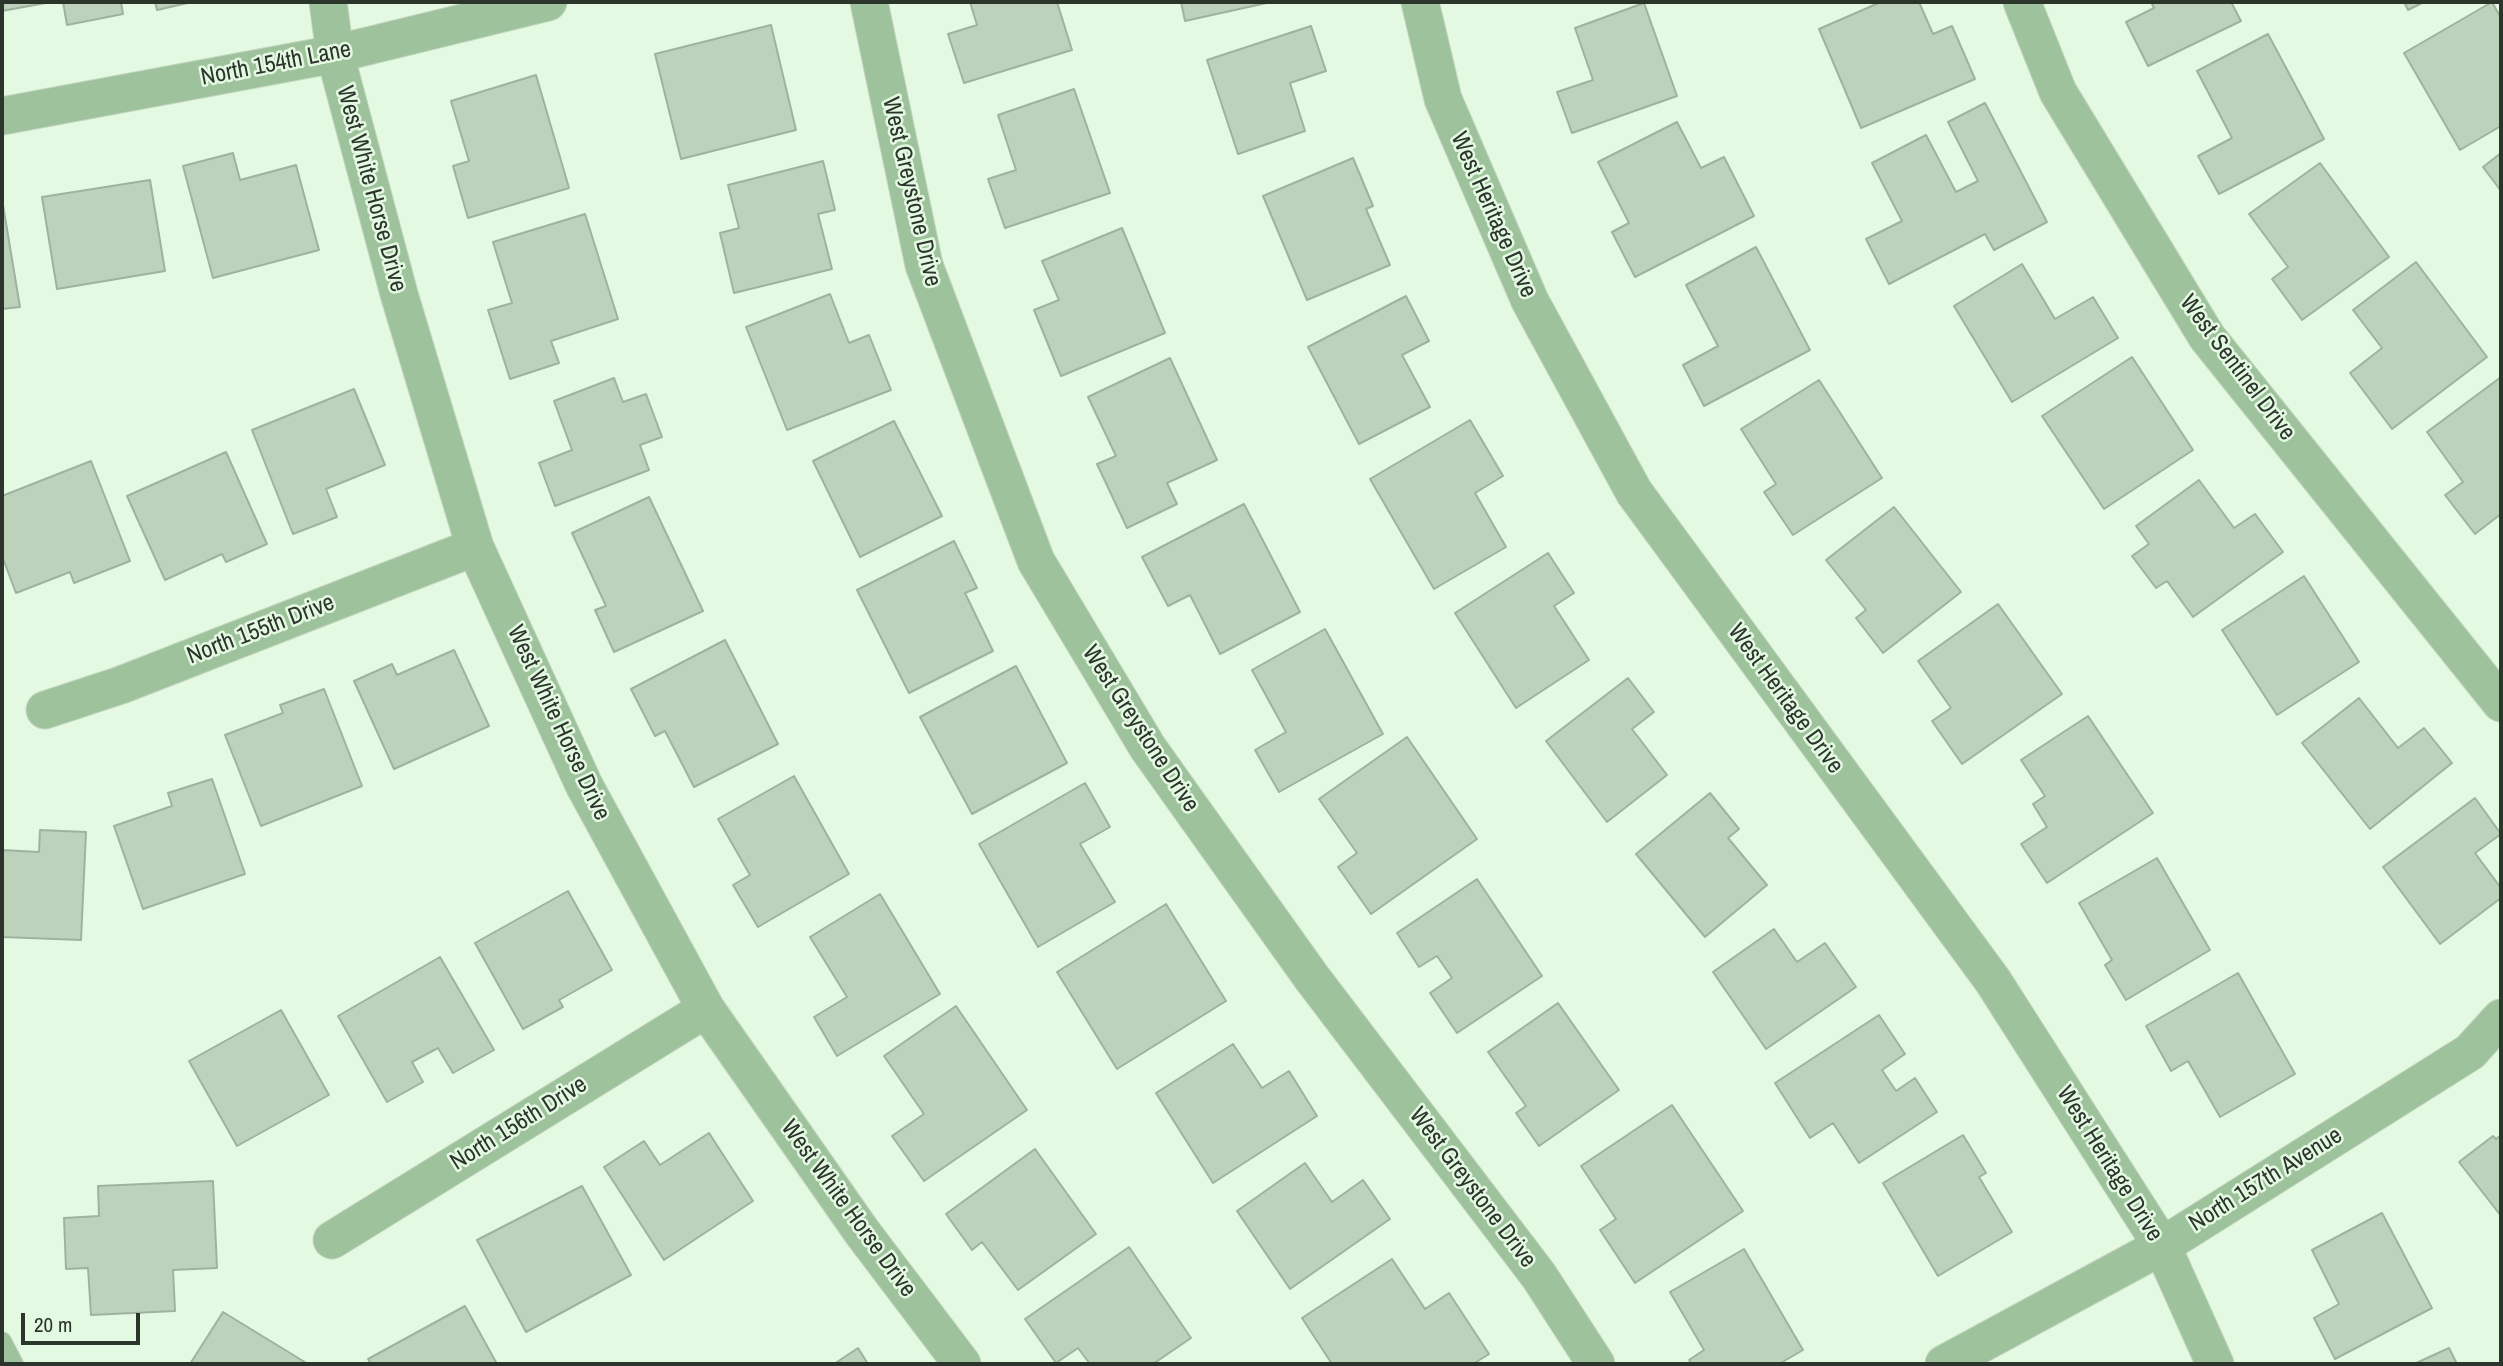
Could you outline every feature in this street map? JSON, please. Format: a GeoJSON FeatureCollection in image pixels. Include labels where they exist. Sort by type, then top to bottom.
{"type":"FeatureCollection","features":[{"type":"Feature","properties":{"kind":"street","name":"West White Horse Drive"},"geometry":{"type":"LineString","coordinates":[[328,2],[335,54],[399,294],[475,547],[584,785],[706,1009],[862,1232],[962,1364]]}},
{"type":"Feature","properties":{"kind":"street","name":"North 154th Lane"},"geometry":{"type":"LineString","coordinates":[[2,116],[335,54],[548,2]]}},
{"type":"Feature","properties":{"kind":"street","name":"West Greystone Drive"},"geometry":{"type":"LineString","coordinates":[[869,2],[924,265],[1036,561],[1148,748],[1312,978],[1539,1276],[1596,1364]]}},
{"type":"Feature","properties":{"kind":"street","name":"West Heritage Drive"},"geometry":{"type":"LineString","coordinates":[[1420,2],[1443,99],[1530,301],[1634,492],[1993,981],[2162,1246],[2215,1364]]}},
{"type":"Feature","properties":{"kind":"street","name":"West Sentinel Drive"},"geometry":{"type":"LineString","coordinates":[[2022,2],[2058,92],[2207,337],[2501,704]]}},
{"type":"Feature","properties":{"kind":"street","name":"North 155th Drive"},"geometry":{"type":"LineString","coordinates":[[45,710],[121,685],[475,547]]}},
{"type":"Feature","properties":{"kind":"street","name":"North 156th Drive"},"geometry":{"type":"LineString","coordinates":[[332,1240],[706,1009]]}},
{"type":"Feature","properties":{"kind":"street","name":"North 157th Avenue"},"geometry":{"type":"LineString","coordinates":[[1944,1364],[2162,1246],[2470,1052],[2501,1018]]}},
{"type":"Feature","properties":{"kind":"lane"},"geometry":{"type":"LineString","coordinates":[[2,1341],[14,1364]]}},
{"type":"Feature","properties":{"kind":"building"},"geometry":{"type":"Polygon","coordinates":[[[2,2],[51,2],[2,11],[2,2]]]}},
{"type":"Feature","properties":{"kind":"building"},"geometry":{"type":"Polygon","coordinates":[[[63,2],[121,2],[123,14],[67,25],[63,2]]]}},
{"type":"Feature","properties":{"kind":"building"},"geometry":{"type":"Polygon","coordinates":[[[155,2],[192,2],[157,10],[155,2]]]}},
{"type":"Feature","properties":{"kind":"building"},"geometry":{"type":"Polygon","coordinates":[[[970,2],[1057,2],[1072,50],[964,83],[948,34],[977,25],[970,2]]]}},
{"type":"Feature","properties":{"kind":"building"},"geometry":{"type":"Polygon","coordinates":[[[1181,2],[1271,2],[1185,21],[1181,2]]]}},
{"type":"Feature","properties":{"kind":"building"},"geometry":{"type":"Polygon","coordinates":[[[1881,2],[1919,2],[1933,34],[1952,26],[1975,79],[1861,128],[1819,29],[1881,2]]]}},
{"type":"Feature","properties":{"kind":"building"},"geometry":{"type":"Polygon","coordinates":[[[2151,2],[2231,2],[2241,21],[2148,66],[2126,22],[2154,8],[2151,2]]]}},
{"type":"Feature","properties":{"kind":"building"},"geometry":{"type":"Polygon","coordinates":[[[2404,2],[2424,2],[2408,10],[2404,2]]]}},
{"type":"Feature","properties":{"kind":"building"},"geometry":{"type":"Polygon","coordinates":[[[2492,2],[2501,18],[2501,126],[2460,150],[2404,53],[2492,2]]]}},
{"type":"Feature","properties":{"kind":"building"},"geometry":{"type":"Polygon","coordinates":[[[1644,3],[1677,96],[1572,133],[1557,92],[1593,80],[1575,28],[1644,3]]]}},
{"type":"Feature","properties":{"kind":"building"},"geometry":{"type":"Polygon","coordinates":[[[771,25],[796,130],[681,159],[655,54],[771,25]]]}},
{"type":"Feature","properties":{"kind":"building"},"geometry":{"type":"Polygon","coordinates":[[[1311,26],[1326,71],[1290,83],[1305,131],[1238,154],[1207,60],[1311,26]]]}},
{"type":"Feature","properties":{"kind":"building"},"geometry":{"type":"Polygon","coordinates":[[[2268,34],[2324,139],[2219,194],[2198,156],[2232,138],[2197,71],[2268,34]]]}},
{"type":"Feature","properties":{"kind":"building"},"geometry":{"type":"Polygon","coordinates":[[[536,75],[569,188],[468,218],[453,166],[469,161],[451,101],[536,75]]]}},
{"type":"Feature","properties":{"kind":"building"},"geometry":{"type":"Polygon","coordinates":[[[1074,89],[1110,193],[1005,228],[988,179],[1016,170],[998,115],[1074,89]]]}},
{"type":"Feature","properties":{"kind":"building"},"geometry":{"type":"Polygon","coordinates":[[[1985,103],[2047,222],[1994,250],[1985,234],[1889,284],[1866,239],[1902,221],[1872,163],[1926,135],[1956,192],[1978,181],[1948,122],[1985,103]]]}},
{"type":"Feature","properties":{"kind":"building"},"geometry":{"type":"Polygon","coordinates":[[[1677,122],[1701,168],[1724,157],[1754,216],[1635,277],[1612,232],[1629,223],[1598,162],[1677,122]]]}},
{"type":"Feature","properties":{"kind":"building"},"geometry":{"type":"Polygon","coordinates":[[[233,153],[240,180],[296,165],[319,250],[213,278],[183,166],[233,153]]]}},
{"type":"Feature","properties":{"kind":"building"},"geometry":{"type":"Polygon","coordinates":[[[2501,153],[2501,191],[2483,167],[2501,153]]]}},
{"type":"Feature","properties":{"kind":"building"},"geometry":{"type":"Polygon","coordinates":[[[1353,158],[1373,206],[1366,209],[1390,265],[1307,300],[1263,196],[1353,158]]]}},
{"type":"Feature","properties":{"kind":"building"},"geometry":{"type":"Polygon","coordinates":[[[823,161],[835,210],[818,214],[832,269],[734,293],[720,233],[739,228],[728,185],[823,161]]]}},
{"type":"Feature","properties":{"kind":"building"},"geometry":{"type":"Polygon","coordinates":[[[2320,163],[2389,257],[2302,320],[2272,279],[2288,267],[2249,214],[2320,163]]]}},
{"type":"Feature","properties":{"kind":"building"},"geometry":{"type":"Polygon","coordinates":[[[150,180],[165,271],[57,289],[42,197],[150,180]]]}},
{"type":"Feature","properties":{"kind":"building"},"geometry":{"type":"Polygon","coordinates":[[[2,199],[20,307],[2,309],[2,199]]]}},
{"type":"Feature","properties":{"kind":"building"},"geometry":{"type":"Polygon","coordinates":[[[585,214],[618,319],[551,341],[559,363],[510,379],[488,310],[512,303],[493,242],[585,214]]]}},
{"type":"Feature","properties":{"kind":"building"},"geometry":{"type":"Polygon","coordinates":[[[1122,228],[1165,333],[1061,376],[1034,310],[1059,300],[1042,261],[1122,228]]]}},
{"type":"Feature","properties":{"kind":"building"},"geometry":{"type":"Polygon","coordinates":[[[1756,247],[1810,350],[1704,406],[1683,365],[1718,346],[1686,285],[1756,247]]]}},
{"type":"Feature","properties":{"kind":"building"},"geometry":{"type":"Polygon","coordinates":[[[2416,262],[2487,357],[2392,429],[2350,373],[2382,348],[2353,310],[2416,262]]]}},
{"type":"Feature","properties":{"kind":"building"},"geometry":{"type":"Polygon","coordinates":[[[2022,264],[2055,319],[2093,297],[2118,338],[2012,402],[1954,306],[2022,264]]]}},
{"type":"Feature","properties":{"kind":"building"},"geometry":{"type":"Polygon","coordinates":[[[830,294],[849,343],[869,335],[891,390],[787,430],[746,327],[830,294]]]}},
{"type":"Feature","properties":{"kind":"building"},"geometry":{"type":"Polygon","coordinates":[[[1406,296],[1429,341],[1402,355],[1430,407],[1359,444],[1308,347],[1406,296]]]}},
{"type":"Feature","properties":{"kind":"building"},"geometry":{"type":"Polygon","coordinates":[[[2132,357],[2193,450],[2104,509],[2042,416],[2132,357]]]}},
{"type":"Feature","properties":{"kind":"building"},"geometry":{"type":"Polygon","coordinates":[[[1170,358],[1217,460],[1167,483],[1177,504],[1127,528],[1097,464],[1116,456],[1088,397],[1170,358]]]}},
{"type":"Feature","properties":{"kind":"building"},"geometry":{"type":"Polygon","coordinates":[[[2501,377],[2501,514],[2475,534],[2445,495],[2463,482],[2427,432],[2501,377]]]}},
{"type":"Feature","properties":{"kind":"building"},"geometry":{"type":"Polygon","coordinates":[[[614,378],[623,402],[646,394],[662,437],[640,445],[649,470],[555,506],[539,463],[572,450],[554,401],[614,378]]]}},
{"type":"Feature","properties":{"kind":"building"},"geometry":{"type":"Polygon","coordinates":[[[1819,380],[1882,478],[1793,535],[1764,492],[1776,484],[1741,429],[1819,380]]]}},
{"type":"Feature","properties":{"kind":"building"},"geometry":{"type":"Polygon","coordinates":[[[354,389],[385,465],[326,489],[337,517],[293,534],[252,430],[354,389]]]}},
{"type":"Feature","properties":{"kind":"building"},"geometry":{"type":"Polygon","coordinates":[[[1470,420],[1503,476],[1475,493],[1506,547],[1434,589],[1370,479],[1470,420]]]}},
{"type":"Feature","properties":{"kind":"building"},"geometry":{"type":"Polygon","coordinates":[[[894,421],[942,516],[860,557],[813,461],[894,421]]]}},
{"type":"Feature","properties":{"kind":"building"},"geometry":{"type":"Polygon","coordinates":[[[226,452],[267,544],[226,562],[222,554],[165,580],[127,496],[226,452]]]}},
{"type":"Feature","properties":{"kind":"building"},"geometry":{"type":"Polygon","coordinates":[[[91,461],[130,561],[74,583],[70,572],[16,593],[2,556],[2,496],[91,461]]]}},
{"type":"Feature","properties":{"kind":"building"},"geometry":{"type":"Polygon","coordinates":[[[2199,480],[2234,528],[2255,514],[2283,552],[2193,617],[2167,581],[2156,588],[2132,556],[2149,544],[2136,526],[2199,480]]]}},
{"type":"Feature","properties":{"kind":"building"},"geometry":{"type":"Polygon","coordinates":[[[649,497],[703,611],[614,652],[595,610],[606,606],[572,533],[649,497]]]}},
{"type":"Feature","properties":{"kind":"building"},"geometry":{"type":"Polygon","coordinates":[[[1244,504],[1300,612],[1220,654],[1190,595],[1168,606],[1142,557],[1244,504]]]}},
{"type":"Feature","properties":{"kind":"building"},"geometry":{"type":"Polygon","coordinates":[[[1894,507],[1961,592],[1883,653],[1856,618],[1866,610],[1826,560],[1894,507]]]}},
{"type":"Feature","properties":{"kind":"building"},"geometry":{"type":"Polygon","coordinates":[[[954,541],[977,588],[965,593],[993,651],[909,693],[857,590],[954,541]]]}},
{"type":"Feature","properties":{"kind":"building"},"geometry":{"type":"Polygon","coordinates":[[[1548,553],[1574,593],[1554,606],[1589,660],[1516,708],[1455,613],[1548,553]]]}},
{"type":"Feature","properties":{"kind":"building"},"geometry":{"type":"Polygon","coordinates":[[[2304,576],[2359,662],[2277,715],[2222,630],[2304,576]]]}},
{"type":"Feature","properties":{"kind":"building"},"geometry":{"type":"Polygon","coordinates":[[[1998,604],[2062,694],[1962,764],[1932,721],[1951,708],[1918,661],[1998,604]]]}},
{"type":"Feature","properties":{"kind":"building"},"geometry":{"type":"Polygon","coordinates":[[[1325,629],[1383,734],[1279,792],[1255,750],[1286,732],[1252,670],[1325,629]]]}},
{"type":"Feature","properties":{"kind":"building"},"geometry":{"type":"Polygon","coordinates":[[[725,640],[778,744],[694,787],[665,731],[655,736],[631,689],[725,640]]]}},
{"type":"Feature","properties":{"kind":"building"},"geometry":{"type":"Polygon","coordinates":[[[454,650],[489,726],[394,769],[354,681],[392,664],[397,675],[454,650]]]}},
{"type":"Feature","properties":{"kind":"building"},"geometry":{"type":"Polygon","coordinates":[[[1016,666],[1067,763],[972,814],[920,717],[1016,666]]]}},
{"type":"Feature","properties":{"kind":"building"},"geometry":{"type":"Polygon","coordinates":[[[1628,678],[1654,712],[1632,729],[1667,775],[1607,822],[1546,741],[1628,678]]]}},
{"type":"Feature","properties":{"kind":"building"},"geometry":{"type":"Polygon","coordinates":[[[324,689],[362,786],[261,826],[225,735],[283,713],[280,705],[324,689]]]}},
{"type":"Feature","properties":{"kind":"building"},"geometry":{"type":"Polygon","coordinates":[[[2359,698],[2398,748],[2424,728],[2452,763],[2370,829],[2302,743],[2359,698]]]}},
{"type":"Feature","properties":{"kind":"building"},"geometry":{"type":"Polygon","coordinates":[[[2088,716],[2153,813],[2047,883],[2021,844],[2047,827],[2033,804],[2045,796],[2021,760],[2088,716]]]}},
{"type":"Feature","properties":{"kind":"building"},"geometry":{"type":"Polygon","coordinates":[[[1407,737],[1477,839],[1371,914],[1338,867],[1357,853],[1319,799],[1407,737]]]}},
{"type":"Feature","properties":{"kind":"building"},"geometry":{"type":"Polygon","coordinates":[[[794,776],[849,874],[758,927],[733,885],[750,875],[718,819],[794,776]]]}},
{"type":"Feature","properties":{"kind":"building"},"geometry":{"type":"Polygon","coordinates":[[[212,779],[245,874],[143,909],[114,826],[172,806],[168,793],[212,779]]]}},
{"type":"Feature","properties":{"kind":"building"},"geometry":{"type":"Polygon","coordinates":[[[1085,783],[1110,827],[1080,844],[1115,902],[1038,947],[979,844],[1085,783]]]}},
{"type":"Feature","properties":{"kind":"building"},"geometry":{"type":"Polygon","coordinates":[[[1710,793],[1739,829],[1728,838],[1767,885],[1705,937],[1636,854],[1710,793]]]}},
{"type":"Feature","properties":{"kind":"building"},"geometry":{"type":"Polygon","coordinates":[[[2475,798],[2501,834],[2475,853],[2501,888],[2501,898],[2440,944],[2383,867],[2475,798]]]}},
{"type":"Feature","properties":{"kind":"building"},"geometry":{"type":"Polygon","coordinates":[[[40,830],[86,832],[81,940],[2,937],[2,850],[39,852],[40,830]]]}},
{"type":"Feature","properties":{"kind":"building"},"geometry":{"type":"Polygon","coordinates":[[[2157,858],[2210,950],[2126,1000],[2105,965],[2112,960],[2079,903],[2157,858]]]}},
{"type":"Feature","properties":{"kind":"building"},"geometry":{"type":"Polygon","coordinates":[[[1477,879],[1542,976],[1457,1033],[1430,993],[1452,978],[1437,956],[1419,967],[1397,933],[1477,879]]]}},
{"type":"Feature","properties":{"kind":"building"},"geometry":{"type":"Polygon","coordinates":[[[568,891],[612,970],[559,1000],[563,1007],[523,1029],[475,943],[568,891]]]}},
{"type":"Feature","properties":{"kind":"building"},"geometry":{"type":"Polygon","coordinates":[[[880,894],[940,994],[837,1056],[814,1017],[847,997],[810,937],[880,894]]]}},
{"type":"Feature","properties":{"kind":"building"},"geometry":{"type":"Polygon","coordinates":[[[1166,904],[1226,1001],[1117,1069],[1057,972],[1166,904]]]}},
{"type":"Feature","properties":{"kind":"building"},"geometry":{"type":"Polygon","coordinates":[[[1774,929],[1797,962],[1825,943],[1856,987],[1766,1049],[1713,972],[1774,929]]]}},
{"type":"Feature","properties":{"kind":"building"},"geometry":{"type":"Polygon","coordinates":[[[440,957],[494,1050],[453,1073],[438,1048],[412,1062],[423,1082],[387,1102],[338,1016],[440,957]]]}},
{"type":"Feature","properties":{"kind":"building"},"geometry":{"type":"Polygon","coordinates":[[[2238,973],[2295,1074],[2220,1117],[2188,1061],[2171,1071],[2146,1026],[2238,973]]]}},
{"type":"Feature","properties":{"kind":"building"},"geometry":{"type":"Polygon","coordinates":[[[1558,1003],[1619,1090],[1539,1146],[1516,1113],[1526,1106],[1488,1052],[1558,1003]]]}},
{"type":"Feature","properties":{"kind":"building"},"geometry":{"type":"Polygon","coordinates":[[[956,1006],[1027,1110],[924,1181],[892,1136],[924,1114],[884,1056],[956,1006]]]}},
{"type":"Feature","properties":{"kind":"building"},"geometry":{"type":"Polygon","coordinates":[[[281,1010],[329,1095],[237,1146],[189,1061],[281,1010]]]}},
{"type":"Feature","properties":{"kind":"building"},"geometry":{"type":"Polygon","coordinates":[[[1879,1015],[1905,1054],[1882,1070],[1896,1091],[1915,1078],[1937,1112],[1859,1163],[1833,1123],[1810,1138],[1775,1083],[1879,1015]]]}},
{"type":"Feature","properties":{"kind":"building"},"geometry":{"type":"Polygon","coordinates":[[[1233,1044],[1262,1088],[1289,1071],[1317,1116],[1213,1183],[1156,1093],[1233,1044]]]}},
{"type":"Feature","properties":{"kind":"building"},"geometry":{"type":"Polygon","coordinates":[[[1672,1105],[1743,1211],[1635,1283],[1600,1230],[1616,1219],[1581,1166],[1672,1105]]]}},
{"type":"Feature","properties":{"kind":"building"},"geometry":{"type":"Polygon","coordinates":[[[709,1133],[753,1201],[664,1260],[604,1167],[644,1141],[660,1165],[709,1133]]]}},
{"type":"Feature","properties":{"kind":"building"},"geometry":{"type":"Polygon","coordinates":[[[1963,1135],[1986,1173],[1979,1177],[2012,1232],[1938,1276],[1883,1183],[1963,1135]]]}},
{"type":"Feature","properties":{"kind":"building"},"geometry":{"type":"Polygon","coordinates":[[[2501,1135],[2501,1216],[2459,1162],[2493,1136],[2496,1139],[2501,1135]]]}},
{"type":"Feature","properties":{"kind":"building"},"geometry":{"type":"Polygon","coordinates":[[[1035,1149],[1096,1234],[1018,1290],[982,1242],[972,1250],[946,1214],[1035,1149]]]}},
{"type":"Feature","properties":{"kind":"building"},"geometry":{"type":"Polygon","coordinates":[[[1305,1163],[1332,1202],[1363,1180],[1390,1219],[1290,1289],[1237,1211],[1305,1163]]]}},
{"type":"Feature","properties":{"kind":"building"},"geometry":{"type":"Polygon","coordinates":[[[213,1181],[217,1268],[173,1270],[175,1311],[91,1315],[88,1268],[66,1269],[64,1218],[99,1216],[98,1186],[213,1181]]]}},
{"type":"Feature","properties":{"kind":"building"},"geometry":{"type":"Polygon","coordinates":[[[582,1186],[631,1275],[526,1332],[477,1240],[582,1186]]]}},
{"type":"Feature","properties":{"kind":"building"},"geometry":{"type":"Polygon","coordinates":[[[2382,1213],[2432,1308],[2335,1359],[2314,1318],[2339,1304],[2312,1250],[2382,1213]]]}},
{"type":"Feature","properties":{"kind":"building"},"geometry":{"type":"Polygon","coordinates":[[[1129,1247],[1191,1338],[1153,1364],[1090,1364],[1078,1348],[1056,1363],[1025,1319],[1129,1247]]]}},
{"type":"Feature","properties":{"kind":"building"},"geometry":{"type":"Polygon","coordinates":[[[1744,1249],[1803,1350],[1779,1364],[1692,1364],[1689,1360],[1704,1350],[1670,1292],[1744,1249]]]}},
{"type":"Feature","properties":{"kind":"building"},"geometry":{"type":"Polygon","coordinates":[[[1392,1259],[1425,1309],[1449,1293],[1489,1354],[1473,1364],[1332,1364],[1302,1318],[1392,1259]]]}},
{"type":"Feature","properties":{"kind":"building"},"geometry":{"type":"Polygon","coordinates":[[[465,1306],[497,1364],[371,1364],[368,1359],[465,1306]]]}},
{"type":"Feature","properties":{"kind":"building"},"geometry":{"type":"Polygon","coordinates":[[[223,1312],[308,1364],[190,1364],[223,1312]]]}},
{"type":"Feature","properties":{"kind":"building"},"geometry":{"type":"Polygon","coordinates":[[[858,1348],[868,1364],[834,1364],[858,1348]]]}},
{"type":"Feature","properties":{"kind":"building"},"geometry":{"type":"Polygon","coordinates":[[[2449,1348],[2457,1364],[2414,1364],[2449,1348]]]}}]}
